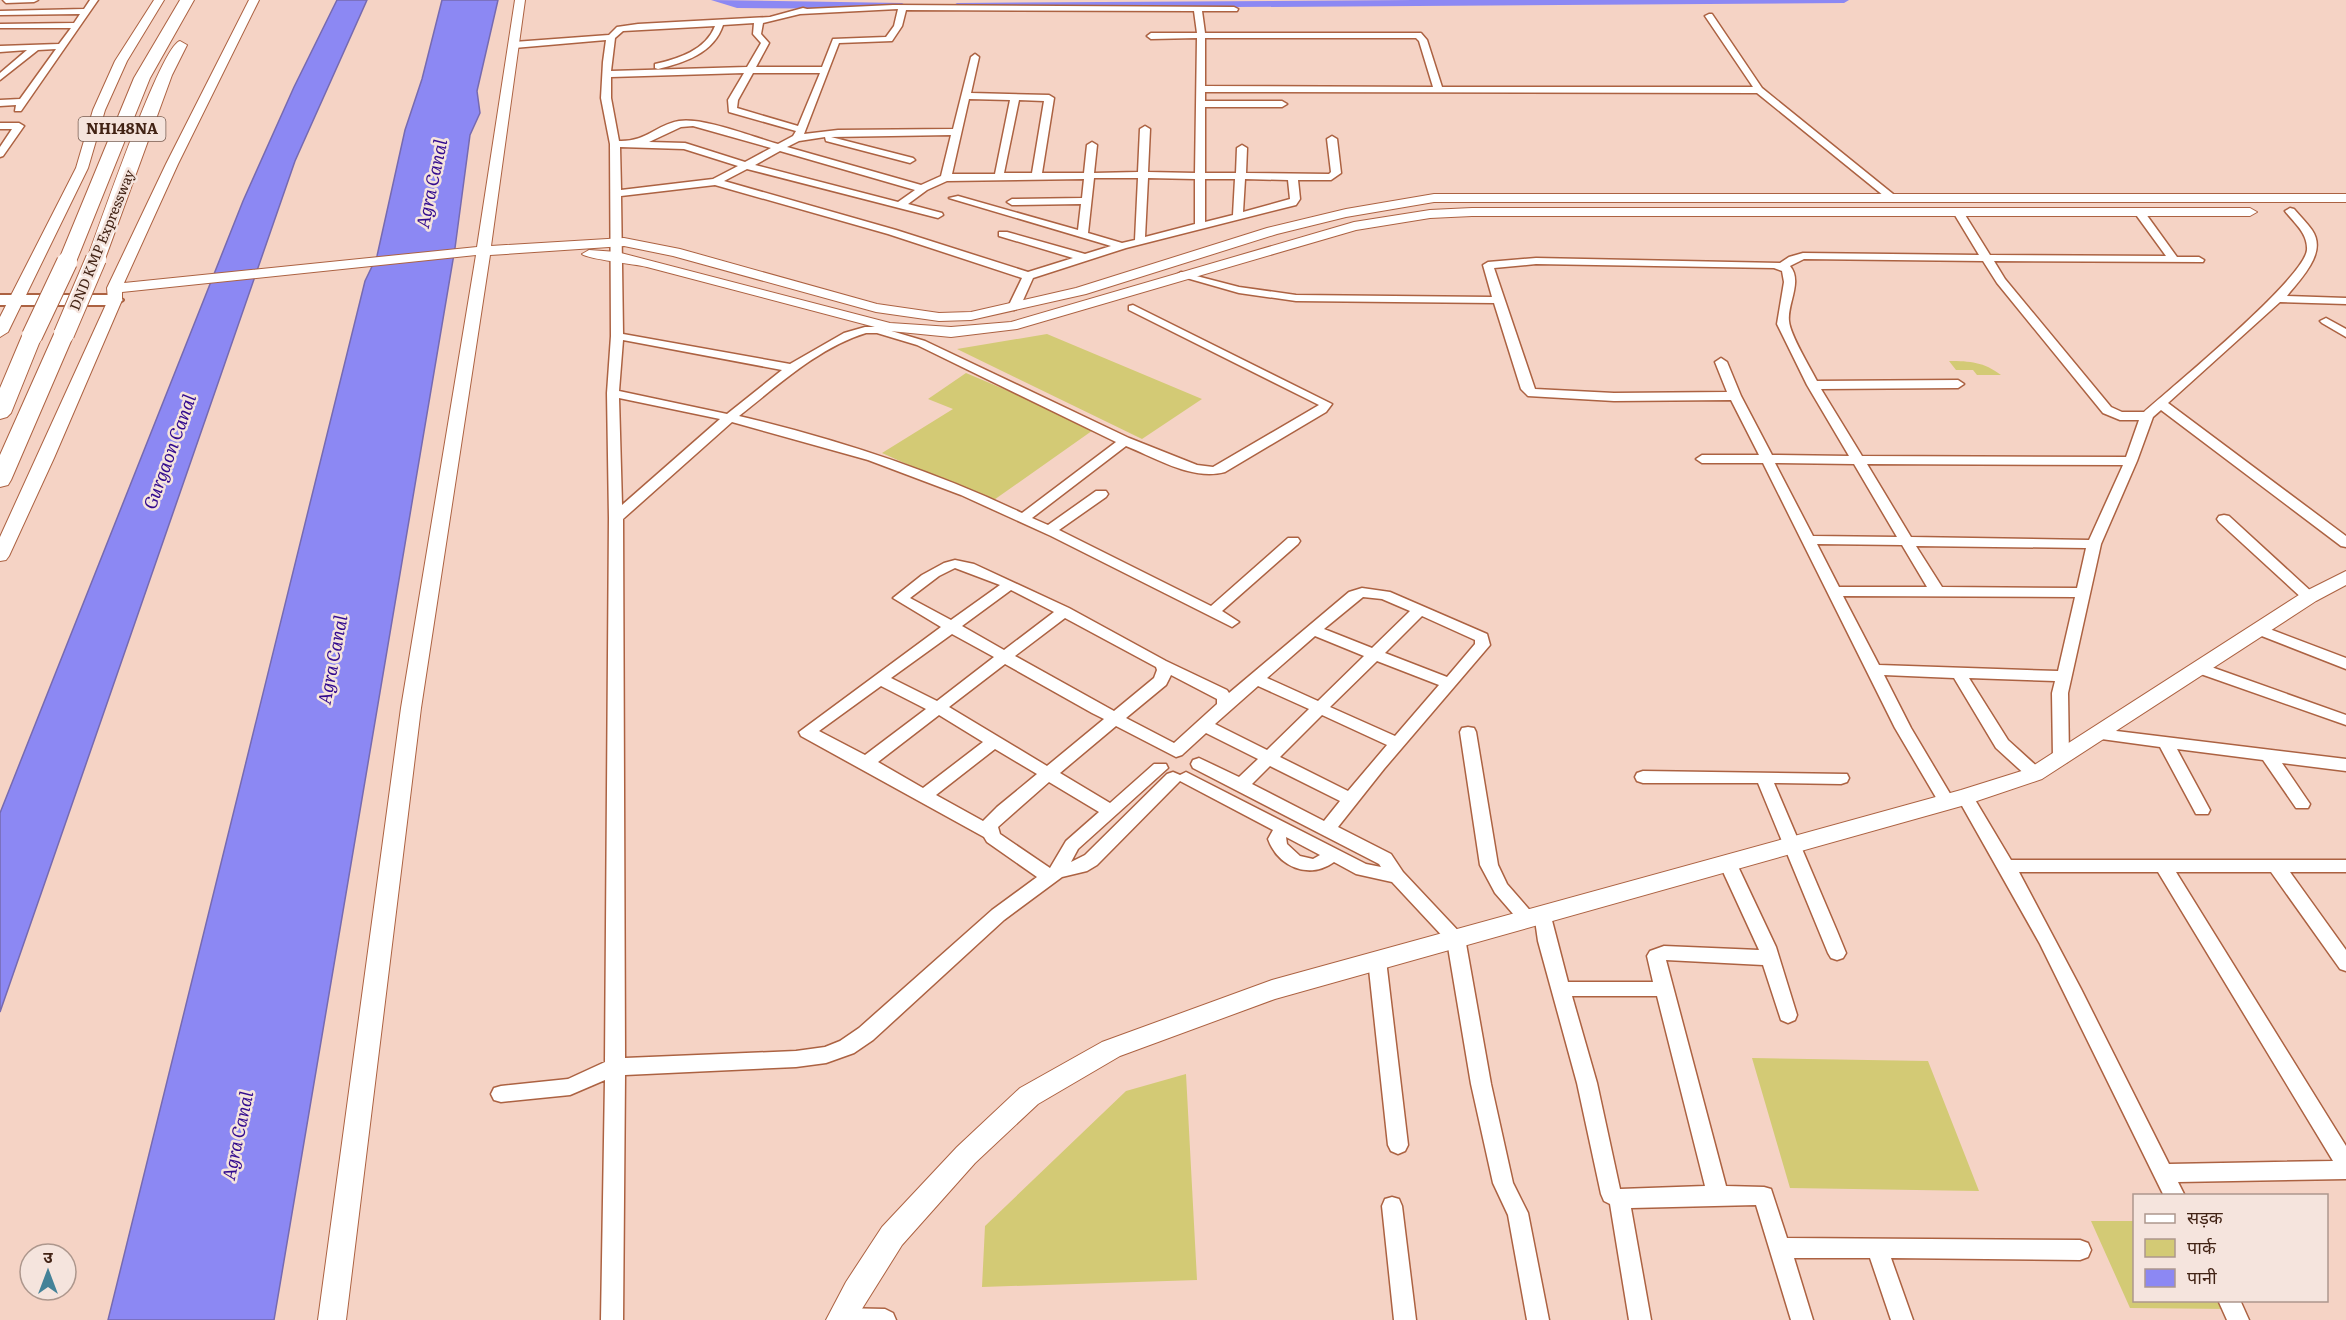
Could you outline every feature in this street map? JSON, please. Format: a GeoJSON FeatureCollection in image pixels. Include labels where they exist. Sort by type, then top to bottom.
{"type":"FeatureCollection","features":[{"type":"Feature","properties":{"kind":"highway","name":"DND KMP Expressway"},"geometry":{"type":"LineString","coordinates":[[0,413],[32,336],[67,262],[142,78],[187,0]]}},
{"type":"Feature","properties":{"kind":"highway","name":"DND KMP Expressway"},"geometry":{"type":"LineString","coordinates":[[0,480],[96,259],[164,75],[205,0]]}},
{"type":"Feature","properties":{"kind":"main road"},"geometry":{"type":"LineString","coordinates":[[0,293],[19,296],[114,294]]}},
{"type":"Feature","properties":{"kind":"main road"},"geometry":{"type":"LineString","coordinates":[[0,300],[19,296]]}},
{"type":"Feature","properties":{"kind":"street"},"geometry":{"type":"LineString","coordinates":[[0,5],[6,0],[34,0]]}},
{"type":"Feature","properties":{"kind":"street"},"geometry":{"type":"LineString","coordinates":[[0,103],[19,106],[94,0]]}},
{"type":"Feature","properties":{"kind":"street"},"geometry":{"type":"LineString","coordinates":[[0,330],[82,168],[99,110],[121,61],[159,0]]}},
{"type":"Feature","properties":{"kind":"street"},"geometry":{"type":"LineString","coordinates":[[0,556],[46,458],[114,294],[172,164],[254,0]]}},
{"type":"Feature","properties":{"kind":"street"},"geometry":{"type":"LineString","coordinates":[[332,1320],[471,258],[514,45],[520,0]]}},
{"type":"Feature","properties":{"kind":"street"},"geometry":{"type":"LineString","coordinates":[[514,45],[611,37],[620,29],[631,27],[786,17],[804,6],[1234,9]]}},
{"type":"Feature","properties":{"kind":"street"},"geometry":{"type":"LineString","coordinates":[[715,182],[799,134],[836,41],[891,38],[898,26],[903,7]]}},
{"type":"Feature","properties":{"kind":"street"},"geometry":{"type":"LineString","coordinates":[[1198,8],[1201,35],[1200,227]]}},
{"type":"Feature","properties":{"kind":"street"},"geometry":{"type":"LineString","coordinates":[[0,13],[86,11]]}},
{"type":"Feature","properties":{"kind":"street"},"geometry":{"type":"LineString","coordinates":[[1709,16],[1759,90],[1893,198]]}},
{"type":"Feature","properties":{"kind":"street"},"geometry":{"type":"LineString","coordinates":[[759,20],[757,34],[765,43],[734,99],[732,110],[799,134],[955,132]]}},
{"type":"Feature","properties":{"kind":"street"},"geometry":{"type":"LineString","coordinates":[[613,74],[663,65],[691,55],[711,42],[718,32],[720,22]]}},
{"type":"Feature","properties":{"kind":"street"},"geometry":{"type":"LineString","coordinates":[[0,26],[76,25]]}},
{"type":"Feature","properties":{"kind":"street"},"geometry":{"type":"LineString","coordinates":[[1150,36],[1418,35],[1423,40],[1438,89]]}},
{"type":"Feature","properties":{"kind":"street"},"geometry":{"type":"LineString","coordinates":[[611,37],[613,74],[606,98],[615,144],[617,336],[613,393],[615,1067],[612,1320]]}},
{"type":"Feature","properties":{"kind":"street"},"geometry":{"type":"LineString","coordinates":[[0,49],[61,46]]}},
{"type":"Feature","properties":{"kind":"street"},"geometry":{"type":"LineString","coordinates":[[0,77],[36,47]]}},
{"type":"Feature","properties":{"kind":"street"},"geometry":{"type":"LineString","coordinates":[[946,177],[956,142],[955,132],[975,57]]}},
{"type":"Feature","properties":{"kind":"street"},"geometry":{"type":"LineString","coordinates":[[613,74],[824,70]]}},
{"type":"Feature","properties":{"kind":"street"},"geometry":{"type":"LineString","coordinates":[[1201,90],[1759,90]]}},
{"type":"Feature","properties":{"kind":"street"},"geometry":{"type":"LineString","coordinates":[[965,96],[1044,97],[1051,101],[1037,176]]}},
{"type":"Feature","properties":{"kind":"street"},"geometry":{"type":"LineString","coordinates":[[999,176],[1015,97]]}},
{"type":"Feature","properties":{"kind":"street"},"geometry":{"type":"LineString","coordinates":[[1200,104],[1282,104]]}},
{"type":"Feature","properties":{"kind":"street"},"geometry":{"type":"LineString","coordinates":[[0,154],[19,126],[3,123]]}},
{"type":"Feature","properties":{"kind":"street"},"geometry":{"type":"LineString","coordinates":[[636,144],[666,129],[687,123],[922,189]]}},
{"type":"Feature","properties":{"kind":"street"},"geometry":{"type":"LineString","coordinates":[[1140,242],[1145,129]]}},
{"type":"Feature","properties":{"kind":"street"},"geometry":{"type":"LineString","coordinates":[[812,135],[910,160]]}},
{"type":"Feature","properties":{"kind":"street"},"geometry":{"type":"LineString","coordinates":[[898,206],[922,189],[946,177],[1334,176],[1336,173],[1332,139]]}},
{"type":"Feature","properties":{"kind":"street"},"geometry":{"type":"LineString","coordinates":[[615,144],[677,145],[938,215]]}},
{"type":"Feature","properties":{"kind":"street"},"geometry":{"type":"LineString","coordinates":[[1083,233],[1092,145]]}},
{"type":"Feature","properties":{"kind":"street"},"geometry":{"type":"LineString","coordinates":[[1238,218],[1242,148]]}},
{"type":"Feature","properties":{"kind":"street"},"geometry":{"type":"LineString","coordinates":[[615,194],[715,182],[892,232],[1028,276],[1122,246],[1292,203],[1295,199],[1293,177]]}},
{"type":"Feature","properties":{"kind":"street"},"geometry":{"type":"LineString","coordinates":[[954,198],[1122,246]]}},
{"type":"Feature","properties":{"kind":"street"},"geometry":{"type":"LineString","coordinates":[[114,294],[471,258],[580,254],[640,244],[876,308],[909,315],[939,317],[970,315],[1014,307],[1081,291],[1272,231],[1346,213],[1434,198],[2346,198]]}},
{"type":"Feature","properties":{"kind":"street"},"geometry":{"type":"LineString","coordinates":[[1012,202],[1086,201]]}},
{"type":"Feature","properties":{"kind":"street"},"geometry":{"type":"LineString","coordinates":[[616,249],[869,323],[928,331],[978,330],[1012,326],[1354,226],[1430,214],[1472,212],[2346,211]]}},
{"type":"Feature","properties":{"kind":"street"},"geometry":{"type":"LineString","coordinates":[[1958,212],[2024,310],[2110,413],[2120,416],[2147,416]]}},
{"type":"Feature","properties":{"kind":"street"},"geometry":{"type":"LineString","coordinates":[[2139,212],[2174,260]]}},
{"type":"Feature","properties":{"kind":"street"},"geometry":{"type":"LineString","coordinates":[[2061,758],[2060,693],[2094,544],[2131,460],[2147,416],[2277,299],[2309,259],[2312,250],[2309,232],[2290,212]]}},
{"type":"Feature","properties":{"kind":"street"},"geometry":{"type":"LineString","coordinates":[[1003,234],[1085,258]]}},
{"type":"Feature","properties":{"kind":"street"},"geometry":{"type":"LineString","coordinates":[[1735,396],[1614,397],[1532,393],[1527,389],[1500,300],[1487,268],[1488,265],[1492,263],[1636,262],[1783,266],[1803,256],[2199,260]]}},
{"type":"Feature","properties":{"kind":"street"},"geometry":{"type":"LineString","coordinates":[[1783,266],[1790,278],[1782,315],[1783,324],[1814,385],[1936,590]]}},
{"type":"Feature","properties":{"kind":"street"},"geometry":{"type":"LineString","coordinates":[[1181,275],[1239,290],[1296,298],[1500,300]]}},
{"type":"Feature","properties":{"kind":"street"},"geometry":{"type":"LineString","coordinates":[[1014,307],[1028,276]]}},
{"type":"Feature","properties":{"kind":"street"},"geometry":{"type":"LineString","coordinates":[[2277,299],[2346,301]]}},
{"type":"Feature","properties":{"kind":"street"},"geometry":{"type":"LineString","coordinates":[[615,518],[730,417],[792,368],[848,335],[865,330],[878,330],[921,343],[1125,441],[1195,469],[1213,471],[1322,409],[1326,404],[1133,308]]}},
{"type":"Feature","properties":{"kind":"street"},"geometry":{"type":"LineString","coordinates":[[2326,321],[2346,334]]}},
{"type":"Feature","properties":{"kind":"street"},"geometry":{"type":"LineString","coordinates":[[617,336],[792,368]]}},
{"type":"Feature","properties":{"kind":"street"},"geometry":{"type":"LineString","coordinates":[[1720,362],[1903,728],[2007,866],[2174,1194]]}},
{"type":"Feature","properties":{"kind":"street"},"geometry":{"type":"LineString","coordinates":[[1814,385],[1958,384]]}},
{"type":"Feature","properties":{"kind":"street"},"geometry":{"type":"LineString","coordinates":[[613,393],[730,417],[873,457],[1022,519],[1232,622]]}},
{"type":"Feature","properties":{"kind":"street"},"geometry":{"type":"LineString","coordinates":[[2160,403],[2346,543]]}},
{"type":"Feature","properties":{"kind":"street"},"geometry":{"type":"LineString","coordinates":[[1022,519],[1125,441]]}},
{"type":"Feature","properties":{"kind":"street"},"geometry":{"type":"LineString","coordinates":[[1702,459],[2131,460]]}},
{"type":"Feature","properties":{"kind":"street"},"geometry":{"type":"LineString","coordinates":[[1048,531],[1101,494]]}},
{"type":"Feature","properties":{"kind":"street"},"geometry":{"type":"LineString","coordinates":[[2224,519],[2310,597]]}},
{"type":"Feature","properties":{"kind":"street"},"geometry":{"type":"LineString","coordinates":[[1807,540],[2094,544]]}},
{"type":"Feature","properties":{"kind":"street"},"geometry":{"type":"LineString","coordinates":[[1213,612],[1293,541]]}},
{"type":"Feature","properties":{"kind":"street"},"geometry":{"type":"LineString","coordinates":[[1225,706],[1226,699],[1222,694],[1161,664],[1064,611],[962,564],[948,566],[900,598],[1176,752],[1189,753],[1197,759],[1199,764],[1385,859],[1397,877],[1456,939],[1481,1084],[1503,1183],[1518,1213],[1539,1320]]}},
{"type":"Feature","properties":{"kind":"street"},"geometry":{"type":"LineString","coordinates":[[840,1320],[892,1236],[966,1155],[1029,1096],[1111,1049],[1272,990],[1956,800],[2035,774],[2310,597],[2346,577]]}},
{"type":"Feature","properties":{"kind":"street"},"geometry":{"type":"LineString","coordinates":[[990,833],[807,732],[1009,585]]}},
{"type":"Feature","properties":{"kind":"street"},"geometry":{"type":"LineString","coordinates":[[1834,591],[1936,590],[2083,593]]}},
{"type":"Feature","properties":{"kind":"street"},"geometry":{"type":"LineString","coordinates":[[1328,829],[1397,743],[1483,645],[1482,637],[1385,595],[1362,592],[1354,595],[1225,706],[1176,752],[1165,756],[1173,775],[1284,828],[1276,839],[1282,852],[1309,866],[1335,855],[1353,842]]}},
{"type":"Feature","properties":{"kind":"street"},"geometry":{"type":"LineString","coordinates":[[1241,785],[1420,609]]}},
{"type":"Feature","properties":{"kind":"street"},"geometry":{"type":"LineString","coordinates":[[866,763],[1064,611]]}},
{"type":"Feature","properties":{"kind":"street"},"geometry":{"type":"LineString","coordinates":[[1313,630],[1450,684]]}},
{"type":"Feature","properties":{"kind":"street"},"geometry":{"type":"LineString","coordinates":[[2259,630],[2346,664]]}},
{"type":"Feature","properties":{"kind":"street"},"geometry":{"type":"LineString","coordinates":[[1161,664],[1166,670],[1161,681],[993,820],[989,826],[990,833],[993,838],[1053,874],[1081,866],[1090,860],[1173,775]]}},
{"type":"Feature","properties":{"kind":"street"},"geometry":{"type":"LineString","coordinates":[[2200,668],[2344,720]]}},
{"type":"Feature","properties":{"kind":"street"},"geometry":{"type":"LineString","coordinates":[[1875,670],[2064,676]]}},
{"type":"Feature","properties":{"kind":"street"},"geometry":{"type":"LineString","coordinates":[[1959,673],[1996,735],[2035,774]]}},
{"type":"Feature","properties":{"kind":"street"},"geometry":{"type":"LineString","coordinates":[[880,679],[938,708],[1111,811]]}},
{"type":"Feature","properties":{"kind":"street"},"geometry":{"type":"LineString","coordinates":[[1256,679],[1397,743]]}},
{"type":"Feature","properties":{"kind":"street"},"geometry":{"type":"LineString","coordinates":[[1204,725],[1351,800]]}},
{"type":"Feature","properties":{"kind":"street"},"geometry":{"type":"LineString","coordinates":[[1468,732],[1489,864],[1501,888],[1535,916],[1547,941],[1587,1083],[1611,1194],[1619,1199],[1718,1195],[1764,1196],[1802,1320]]}},
{"type":"Feature","properties":{"kind":"street"},"geometry":{"type":"LineString","coordinates":[[2100,734],[2346,765]]}},
{"type":"Feature","properties":{"kind":"street"},"geometry":{"type":"LineString","coordinates":[[923,796],[994,742]]}},
{"type":"Feature","properties":{"kind":"street"},"geometry":{"type":"LineString","coordinates":[[2164,742],[2202,810]]}},
{"type":"Feature","properties":{"kind":"street"},"geometry":{"type":"LineString","coordinates":[[2268,755],[2302,804]]}},
{"type":"Feature","properties":{"kind":"street"},"geometry":{"type":"LineString","coordinates":[[501,1094],[570,1087],[615,1067],[796,1059],[826,1055],[847,1047],[866,1034],[999,915],[1053,874],[1072,845],[1111,811],[1173,775],[1196,772],[1199,764]]}},
{"type":"Feature","properties":{"kind":"street"},"geometry":{"type":"LineString","coordinates":[[1643,777],[1841,778]]}},
{"type":"Feature","properties":{"kind":"street"},"geometry":{"type":"LineString","coordinates":[[1764,778],[1790,846],[1820,906],[1837,953]]}},
{"type":"Feature","properties":{"kind":"street"},"geometry":{"type":"LineString","coordinates":[[1335,855],[1374,873],[1397,877]]}},
{"type":"Feature","properties":{"kind":"street"},"geometry":{"type":"LineString","coordinates":[[1728,863],[1760,929],[1788,1015]]}},
{"type":"Feature","properties":{"kind":"street"},"geometry":{"type":"LineString","coordinates":[[2007,866],[2346,866]]}},
{"type":"Feature","properties":{"kind":"street"},"geometry":{"type":"LineString","coordinates":[[2163,866],[2346,1164]]}},
{"type":"Feature","properties":{"kind":"street"},"geometry":{"type":"LineString","coordinates":[[2276,866],[2346,964]]}},
{"type":"Feature","properties":{"kind":"street"},"geometry":{"type":"LineString","coordinates":[[1718,1195],[1656,956],[1664,953],[1770,958]]}},
{"type":"Feature","properties":{"kind":"street"},"geometry":{"type":"LineString","coordinates":[[1377,960],[1398,1145]]}},
{"type":"Feature","properties":{"kind":"street"},"geometry":{"type":"LineString","coordinates":[[1560,990],[1664,989]]}},
{"type":"Feature","properties":{"kind":"street"},"geometry":{"type":"LineString","coordinates":[[2163,1173],[2346,1170]]}},
{"type":"Feature","properties":{"kind":"street"},"geometry":{"type":"LineString","coordinates":[[1619,1199],[1640,1320]]}},
{"type":"Feature","properties":{"kind":"street"},"geometry":{"type":"LineString","coordinates":[[1392,1206],[1405,1320]]}},
{"type":"Feature","properties":{"kind":"street"},"geometry":{"type":"LineString","coordinates":[[1780,1248],[2080,1250]]}},
{"type":"Feature","properties":{"kind":"street"},"geometry":{"type":"LineString","coordinates":[[1877,1248],[1902,1320]]}},
{"type":"Feature","properties":{"kind":"street"},"geometry":{"type":"LineString","coordinates":[[2230,1302],[2238,1320]]}},
{"type":"Feature","properties":{"kind":"street"},"geometry":{"type":"LineString","coordinates":[[840,1320],[885,1320]]}},
{"type":"Feature","properties":{"kind":"green space"},"geometry":{"type":"Polygon","coordinates":[[[1047,334],[1202,399],[1142,439],[957,349],[1047,334]]]}},
{"type":"Feature","properties":{"kind":"green space"},"geometry":{"type":"Polygon","coordinates":[[[1949,361],[1976,363],[1989,367],[2001,375],[1977,375],[1973,370],[1956,370],[1949,361]]]}},
{"type":"Feature","properties":{"kind":"green space"},"geometry":{"type":"Polygon","coordinates":[[[966,373],[1096,428],[991,502],[882,453],[953,409],[928,399],[966,373]]]}},
{"type":"Feature","properties":{"kind":"green space"},"geometry":{"type":"Polygon","coordinates":[[[1752,1058],[1928,1061],[1979,1191],[1790,1188],[1752,1058]]]}},
{"type":"Feature","properties":{"kind":"green space"},"geometry":{"type":"Polygon","coordinates":[[[1186,1074],[1197,1280],[982,1287],[985,1226],[1126,1091],[1186,1074]]]}},
{"type":"Feature","properties":{"kind":"green space"},"geometry":{"type":"Polygon","coordinates":[[[2091,1221],[2133,1221],[2133,1302],[2226,1302],[2230,1309],[2130,1308],[2091,1221]]]}},
{"type":"Feature","properties":{"kind":"water","name":"Gurgaon Canal"},"geometry":{"type":"Polygon","coordinates":[[[337,0],[367,0],[295,161],[0,1012],[0,813],[243,201],[294,87],[337,0]]]}},
{"type":"Feature","properties":{"kind":"water","name":"Agra Canal"},"geometry":{"type":"Polygon","coordinates":[[[442,0],[498,0],[477,91],[480,113],[470,135],[455,248],[274,1320],[108,1320],[365,281],[377,256],[405,130],[422,79],[442,0]]]}},
{"type":"Feature","properties":{"kind":"waterway"},"geometry":{"type":"LineString","coordinates":[[716,0],[737,5],[902,6]]}},
{"type":"Feature","properties":{"kind":"waterway"},"geometry":{"type":"LineString","coordinates":[[957,6],[1844,0]]}}]}
